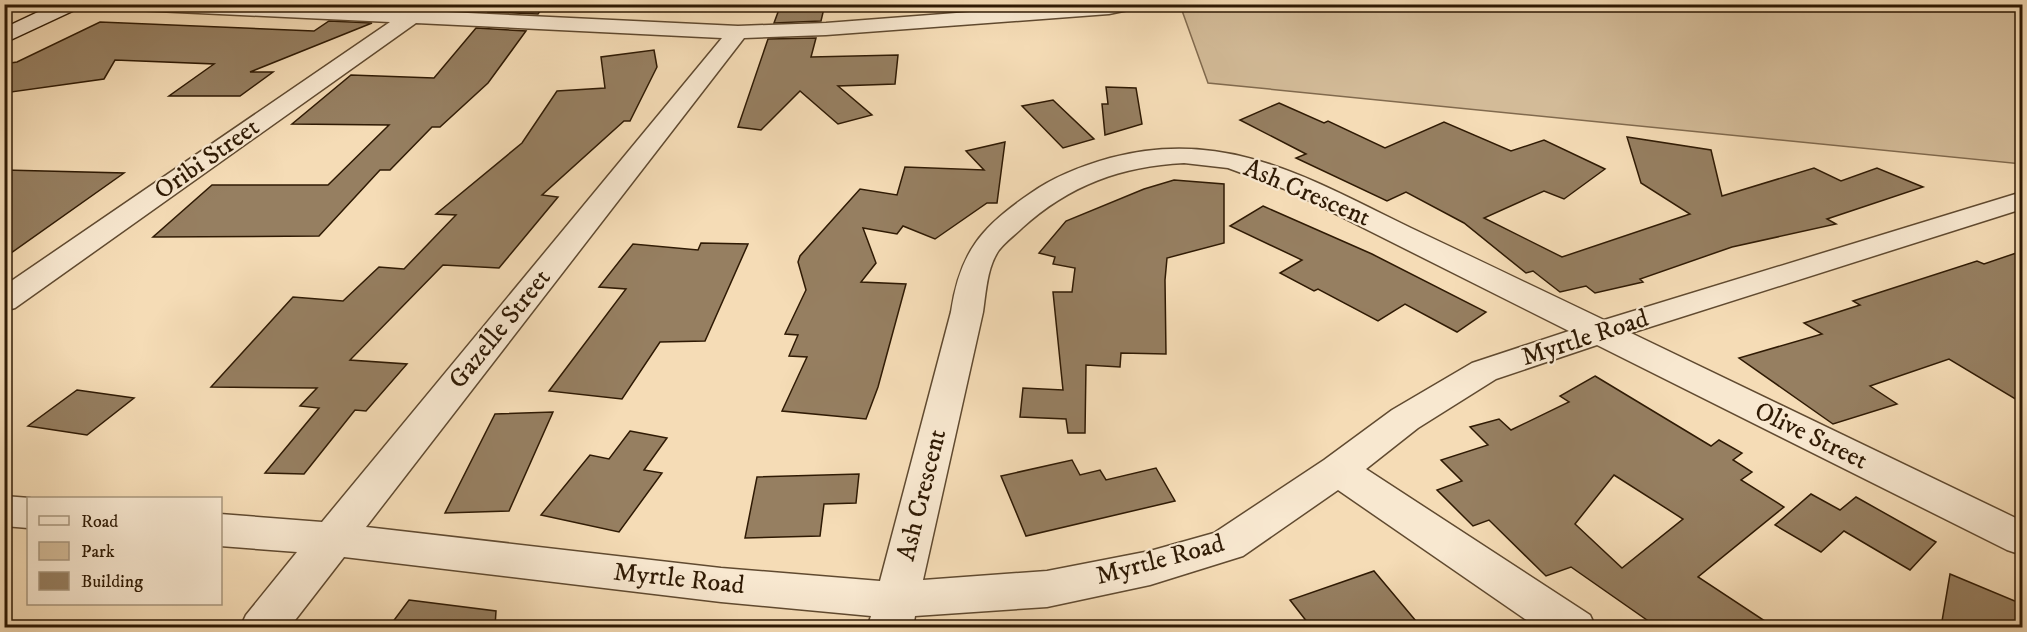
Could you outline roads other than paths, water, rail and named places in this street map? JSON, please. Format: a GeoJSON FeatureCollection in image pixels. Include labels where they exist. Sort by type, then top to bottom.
{"type":"FeatureCollection","features":[{"type":"Feature","properties":{"kind":"street"},"geometry":{"type":"LineString","coordinates":[[4,37],[72,4]]}},
{"type":"Feature","properties":{"kind":"street"},"geometry":{"type":"LineString","coordinates":[[135,4],[251,7],[410,18],[738,32],[826,29],[909,14],[1108,8],[1131,4]]}},
{"type":"Feature","properties":{"kind":"street"},"geometry":{"type":"LineString","coordinates":[[573,26],[592,4]]}},
{"type":"Feature","properties":{"kind":"street","name":"Oribi Street"},"geometry":{"type":"LineString","coordinates":[[4,301],[410,18]]}},
{"type":"Feature","properties":{"kind":"street","name":"Gazelle Street"},"geometry":{"type":"LineString","coordinates":[[262,627],[738,32]]}},
{"type":"Feature","properties":{"kind":"street","name":"Ash Crescent"},"geometry":{"type":"LineString","coordinates":[[893,614],[967,312],[970,281],[985,248],[1017,216],[1045,196],[1096,171],[1140,159],[1177,156],[1214,157],[1260,169],[1300,185],[1600,332]]}},
{"type":"Feature","properties":{"kind":"street","name":"Myrtle Road"},"geometry":{"type":"LineString","coordinates":[[222,530],[331,539],[721,585],[893,614],[1047,589],[1150,568],[1228,545],[1338,470],[1405,419],[1484,371],[1600,332],[2022,200]]}},
{"type":"Feature","properties":{"kind":"street","name":"Olive Street"},"geometry":{"type":"LineString","coordinates":[[1600,332],[2022,539]]}},
{"type":"Feature","properties":{"kind":"street"},"geometry":{"type":"LineString","coordinates":[[1338,470],[1574,627]]}},
{"type":"Feature","properties":{"kind":"street"},"geometry":{"type":"LineString","coordinates":[[4,512],[27,513]]}}]}
